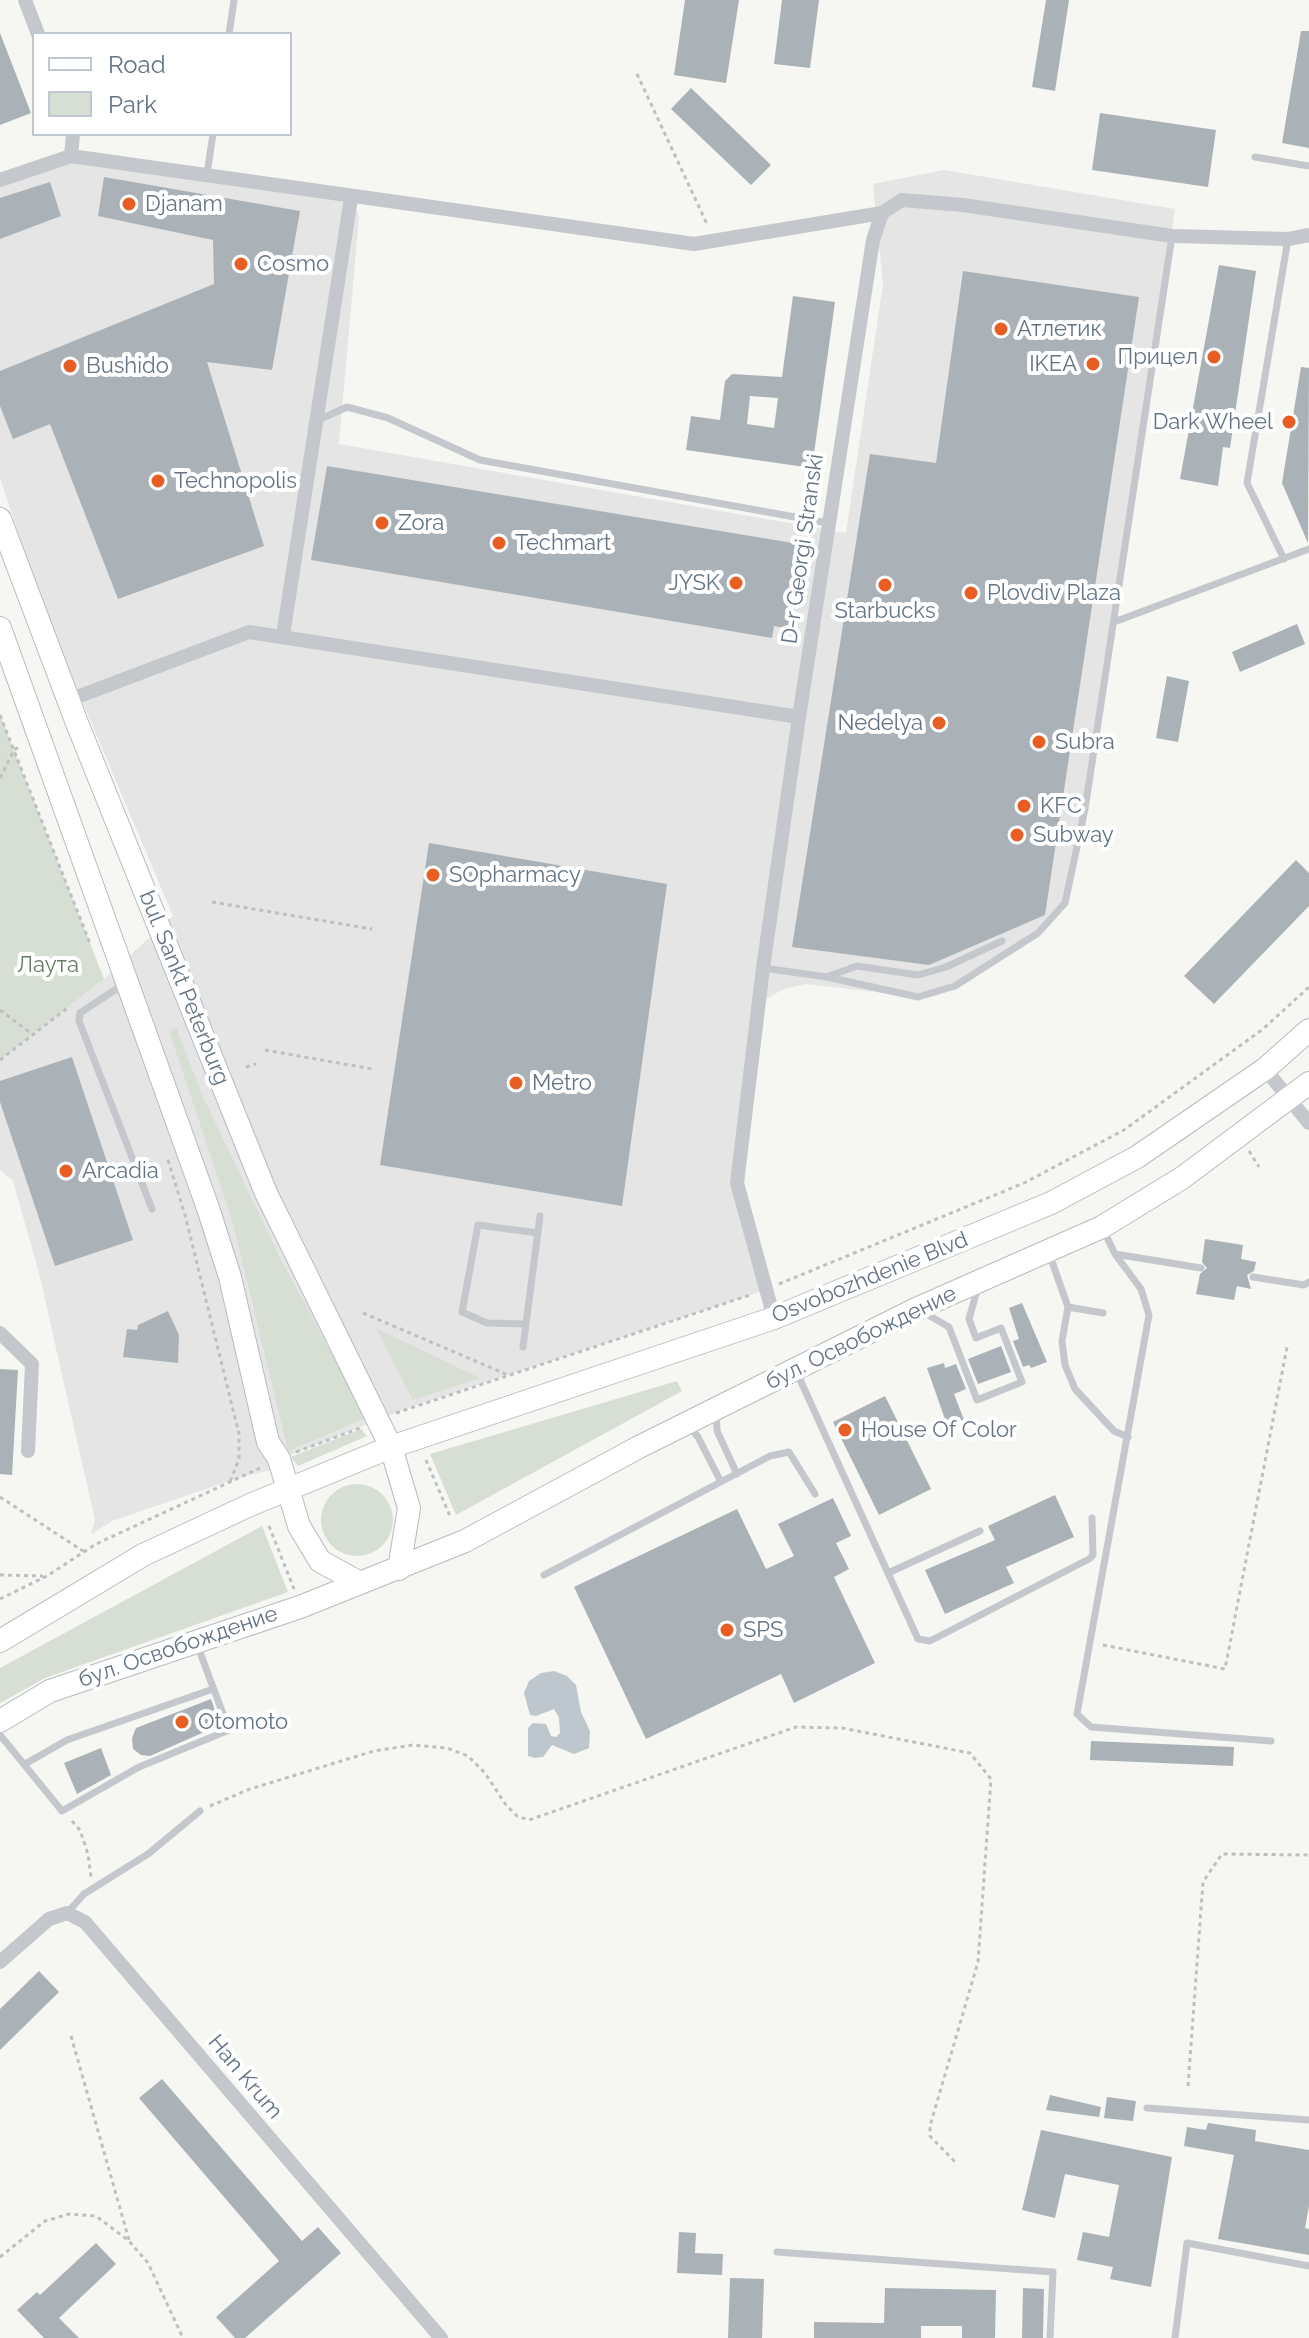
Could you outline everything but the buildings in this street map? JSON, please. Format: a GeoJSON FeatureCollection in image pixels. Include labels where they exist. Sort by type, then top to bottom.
{"type":"FeatureCollection","features":[{"type":"Feature","properties":{"kind":"main road","name":"bul. Sankt Peterburg"},"geometry":{"type":"LineString","coordinates":[[0,519],[266,1193],[391,1447],[409,1508],[399,1569]]}},
{"type":"Feature","properties":{"kind":"main road","name":"bul. Sankt Peterburg"},"geometry":{"type":"LineString","coordinates":[[0,628],[129,980],[230,1277],[268,1442],[279,1459],[307,1546],[320,1561],[360,1583]]}},
{"type":"Feature","properties":{"kind":"main road","name":"Osvobozhdenie Blvd"},"geometry":{"type":"LineString","coordinates":[[287,1490],[391,1447],[774,1318],[1051,1203],[1137,1157],[1265,1069],[1309,1030]]}},
{"type":"Feature","properties":{"kind":"main road","name":"бул. Освобождение"},"geometry":{"type":"LineString","coordinates":[[0,1721],[50,1691],[399,1569],[465,1541],[686,1424],[916,1309],[1102,1227],[1182,1178],[1309,1083]]}},
{"type":"Feature","properties":{"kind":"main road"},"geometry":{"type":"LineString","coordinates":[[0,1641],[143,1555],[287,1490]]}},
{"type":"Feature","properties":{"kind":"street"},"geometry":{"type":"LineString","coordinates":[[25,0],[37,32]]}},
{"type":"Feature","properties":{"kind":"street"},"geometry":{"type":"LineString","coordinates":[[71,156],[73,136]]}},
{"type":"Feature","properties":{"kind":"street"},"geometry":{"type":"LineString","coordinates":[[0,180],[71,156],[351,198],[694,244],[882,213],[902,200],[963,205],[1172,236],[1288,239],[1309,235]]}},
{"type":"Feature","properties":{"kind":"street"},"geometry":{"type":"LineString","coordinates":[[283,635],[351,198]]}},
{"type":"Feature","properties":{"kind":"street","name":"D-r Georgi Stranski"},"geometry":{"type":"LineString","coordinates":[[774,1318],[737,1183],[763,968],[799,717],[873,240],[882,213]]}},
{"type":"Feature","properties":{"kind":"street"},"geometry":{"type":"LineString","coordinates":[[69,700],[249,632],[799,717]]}},
{"type":"Feature","properties":{"kind":"street"},"geometry":{"type":"LineString","coordinates":[[1265,1069],[1309,1123]]}},
{"type":"Feature","properties":{"kind":"street"},"geometry":{"type":"LineString","coordinates":[[0,1333],[32,1364],[28,1451]]}},
{"type":"Feature","properties":{"kind":"street"},"geometry":{"type":"LineString","coordinates":[[0,1962],[49,1919],[67,1913]]}},
{"type":"Feature","properties":{"kind":"street","name":"Han Krum"},"geometry":{"type":"LineString","coordinates":[[67,1913],[85,1922],[441,2338]]}},
{"type":"Feature","properties":{"kind":"lane"},"geometry":{"type":"LineString","coordinates":[[229,32],[234,0]]}},
{"type":"Feature","properties":{"kind":"lane"},"geometry":{"type":"LineString","coordinates":[[206,176],[213,136]]}},
{"type":"Feature","properties":{"kind":"lane"},"geometry":{"type":"LineString","coordinates":[[1255,157],[1309,166]]}},
{"type":"Feature","properties":{"kind":"lane"},"geometry":{"type":"LineString","coordinates":[[763,968],[827,977],[918,997],[955,986],[1038,933],[1065,903],[1085,809],[1172,236]]}},
{"type":"Feature","properties":{"kind":"lane"},"geometry":{"type":"LineString","coordinates":[[1284,559],[1247,483],[1288,239]]}},
{"type":"Feature","properties":{"kind":"lane"},"geometry":{"type":"LineString","coordinates":[[314,422],[347,407],[388,418],[480,460],[830,523]]}},
{"type":"Feature","properties":{"kind":"lane"},"geometry":{"type":"LineString","coordinates":[[1114,622],[1309,549]]}},
{"type":"Feature","properties":{"kind":"lane"},"geometry":{"type":"LineString","coordinates":[[827,977],[857,966],[918,975],[946,967],[1002,941]]}},
{"type":"Feature","properties":{"kind":"lane"},"geometry":{"type":"LineString","coordinates":[[129,980],[80,1013],[79,1021],[152,1209]]}},
{"type":"Feature","properties":{"kind":"lane"},"geometry":{"type":"LineString","coordinates":[[523,1347],[540,1216]]}},
{"type":"Feature","properties":{"kind":"lane"},"geometry":{"type":"LineString","coordinates":[[526,1324],[487,1323],[462,1312],[478,1225],[538,1233]]}},
{"type":"Feature","properties":{"kind":"lane"},"geometry":{"type":"LineString","coordinates":[[1102,1227],[1115,1254],[1141,1289],[1149,1315],[1077,1714],[1091,1727],[1271,1741]]}},
{"type":"Feature","properties":{"kind":"lane"},"geometry":{"type":"LineString","coordinates":[[1049,1251],[1068,1307],[1062,1341],[1065,1365],[1075,1389],[1114,1431],[1128,1437]]}},
{"type":"Feature","properties":{"kind":"lane"},"geometry":{"type":"LineString","coordinates":[[1115,1254],[1201,1268]]}},
{"type":"Feature","properties":{"kind":"lane"},"geometry":{"type":"LineString","coordinates":[[1253,1277],[1304,1285],[1309,1282]]}},
{"type":"Feature","properties":{"kind":"lane"},"geometry":{"type":"LineString","coordinates":[[916,1309],[949,1327],[977,1400],[1022,1382],[1001,1328],[976,1338],[969,1319],[981,1281]]}},
{"type":"Feature","properties":{"kind":"lane"},"geometry":{"type":"LineString","coordinates":[[1068,1307],[1103,1313]]}},
{"type":"Feature","properties":{"kind":"lane"},"geometry":{"type":"LineString","coordinates":[[795,1369],[918,1639],[930,1641],[1091,1558],[1092,1518]]}},
{"type":"Feature","properties":{"kind":"lane"},"geometry":{"type":"LineString","coordinates":[[717,1409],[717,1431],[737,1474]]}},
{"type":"Feature","properties":{"kind":"lane"},"geometry":{"type":"LineString","coordinates":[[686,1424],[698,1437],[721,1482]]}},
{"type":"Feature","properties":{"kind":"lane"},"geometry":{"type":"LineString","coordinates":[[544,1575],[770,1456],[789,1452],[815,1494]]}},
{"type":"Feature","properties":{"kind":"lane"},"geometry":{"type":"LineString","coordinates":[[888,1573],[980,1531]]}},
{"type":"Feature","properties":{"kind":"lane"},"geometry":{"type":"LineString","coordinates":[[0,1735],[62,1811],[139,1767],[229,1730],[196,1641]]}},
{"type":"Feature","properties":{"kind":"lane"},"geometry":{"type":"LineString","coordinates":[[25,1764],[67,1740],[213,1689]]}},
{"type":"Feature","properties":{"kind":"lane"},"geometry":{"type":"LineString","coordinates":[[67,1913],[92,1889],[148,1854],[200,1811]]}},
{"type":"Feature","properties":{"kind":"lane"},"geometry":{"type":"LineString","coordinates":[[1147,2108],[1309,2120]]}},
{"type":"Feature","properties":{"kind":"lane"},"geometry":{"type":"LineString","coordinates":[[1175,2338],[1187,2243],[1309,2266]]}},
{"type":"Feature","properties":{"kind":"lane"},"geometry":{"type":"LineString","coordinates":[[777,2252],[1053,2272],[1050,2338]]}},
{"type":"Feature","properties":{"kind":"path"},"geometry":{"type":"LineString","coordinates":[[637,74],[716,242]]}},
{"type":"Feature","properties":{"kind":"path"},"geometry":{"type":"LineString","coordinates":[[0,715],[93,950]]}},
{"type":"Feature","properties":{"kind":"path"},"geometry":{"type":"LineString","coordinates":[[0,778],[14,750],[19,747]]}},
{"type":"Feature","properties":{"kind":"path"},"geometry":{"type":"LineString","coordinates":[[212,902],[372,929]]}},
{"type":"Feature","properties":{"kind":"path"},"geometry":{"type":"LineString","coordinates":[[398,1412],[765,1290],[1024,1183],[1124,1130],[1252,1038],[1309,987]]}},
{"type":"Feature","properties":{"kind":"path"},"geometry":{"type":"LineString","coordinates":[[0,1060],[80,997]]}},
{"type":"Feature","properties":{"kind":"path"},"geometry":{"type":"LineString","coordinates":[[0,1010],[33,1034]]}},
{"type":"Feature","properties":{"kind":"path"},"geometry":{"type":"LineString","coordinates":[[265,1050],[372,1069]]}},
{"type":"Feature","properties":{"kind":"path"},"geometry":{"type":"LineString","coordinates":[[246,1067],[256,1064]]}},
{"type":"Feature","properties":{"kind":"path"},"geometry":{"type":"LineString","coordinates":[[163,1147],[185,1215],[239,1434],[239,1459],[230,1482]]}},
{"type":"Feature","properties":{"kind":"path"},"geometry":{"type":"LineString","coordinates":[[363,1313],[508,1375]]}},
{"type":"Feature","properties":{"kind":"path"},"geometry":{"type":"LineString","coordinates":[[1090,1643],[1225,1669],[1287,1347]]}},
{"type":"Feature","properties":{"kind":"path"},"geometry":{"type":"LineString","coordinates":[[289,1455],[361,1427]]}},
{"type":"Feature","properties":{"kind":"path"},"geometry":{"type":"LineString","coordinates":[[426,1460],[450,1516]]}},
{"type":"Feature","properties":{"kind":"path"},"geometry":{"type":"LineString","coordinates":[[0,1599],[47,1576],[83,1551],[241,1477]]}},
{"type":"Feature","properties":{"kind":"path"},"geometry":{"type":"LineString","coordinates":[[0,1497],[83,1551]]}},
{"type":"Feature","properties":{"kind":"path"},"geometry":{"type":"LineString","coordinates":[[269,1526],[295,1591]]}},
{"type":"Feature","properties":{"kind":"path"},"geometry":{"type":"LineString","coordinates":[[0,1575],[47,1576]]}},
{"type":"Feature","properties":{"kind":"path"},"geometry":{"type":"LineString","coordinates":[[200,1811],[250,1789],[374,1751],[413,1745],[447,1748],[468,1756],[485,1773],[506,1805],[517,1816],[529,1820],[796,1727],[842,1728],[970,1753],[991,1779],[978,1962],[930,2126],[930,2136],[957,2164]]}},
{"type":"Feature","properties":{"kind":"path"},"geometry":{"type":"LineString","coordinates":[[62,1811],[80,1830],[88,1854],[92,1889]]}},
{"type":"Feature","properties":{"kind":"path"},"geometry":{"type":"LineString","coordinates":[[1188,2086],[1203,1882],[1222,1854],[1309,1855]]}},
{"type":"Feature","properties":{"kind":"path"},"geometry":{"type":"LineString","coordinates":[[71,2036],[129,2241]]}},
{"type":"Feature","properties":{"kind":"path"},"geometry":{"type":"LineString","coordinates":[[0,2257],[28,2231],[45,2221],[69,2214],[96,2216],[129,2241],[161,2286],[183,2338]]}},
{"type":"Feature","properties":{"kind":"shaded area"},"geometry":{"type":"Polygon","coordinates":[[[71,156],[351,198],[359,217],[339,444],[846,533],[883,284],[873,184],[944,170],[1175,209],[1085,809],[1065,903],[1038,933],[955,986],[918,997],[806,984],[784,989],[760,1002],[737,1183],[765,1290],[408,1408],[280,1459],[275,1469],[241,1477],[112,1521],[91,1534],[95,1520],[39,1273],[13,1181],[0,1170],[0,1060],[104,979],[173,916],[45,613],[0,478],[0,180],[71,156]]]}},
{"type":"Feature","properties":{"kind":"shaded area"},"geometry":{"type":"Polygon","coordinates":[[[554,1671],[567,1676],[576,1685],[581,1712],[590,1731],[589,1748],[574,1754],[552,1745],[543,1757],[535,1758],[528,1756],[528,1728],[533,1723],[546,1724],[551,1736],[556,1737],[560,1733],[559,1718],[554,1709],[536,1716],[530,1715],[524,1693],[529,1681],[541,1673],[554,1671]]]}},
{"type":"Feature","properties":{"kind":"green space","name":"Лаута"},"geometry":{"type":"Polygon","coordinates":[[[0,715],[104,979],[0,1060],[0,715]]]}},
{"type":"Feature","properties":{"kind":"green space"},"geometry":{"type":"Polygon","coordinates":[[[176,1027],[203,1097],[279,1256],[366,1418],[288,1451],[233,1223],[169,1031],[176,1027]]]}},
{"type":"Feature","properties":{"kind":"green space"},"geometry":{"type":"Polygon","coordinates":[[[376,1328],[480,1378],[413,1400],[376,1328]]]}},
{"type":"Feature","properties":{"kind":"green space"},"geometry":{"type":"Polygon","coordinates":[[[677,1381],[682,1391],[456,1515],[430,1454],[677,1381]]]}},
{"type":"Feature","properties":{"kind":"green space"},"geometry":{"type":"Polygon","coordinates":[[[361,1429],[367,1436],[298,1466],[291,1457],[361,1429]]]}},
{"type":"Feature","properties":{"kind":"green space"},"geometry":{"type":"Polygon","coordinates":[[[357,1484],[377,1490],[387,1500],[393,1520],[387,1540],[377,1550],[357,1556],[337,1550],[327,1540],[321,1520],[327,1500],[337,1490],[357,1484]]]}},
{"type":"Feature","properties":{"kind":"green space"},"geometry":{"type":"Polygon","coordinates":[[[262,1526],[288,1592],[45,1678],[0,1703],[0,1668],[262,1526]]]}},
{"type":"Feature","properties":{"kind":"place","name":"Djanam"},"geometry":{"type":"Point","coordinates":[129,204]}},
{"type":"Feature","properties":{"kind":"place","name":"Cosmo"},"geometry":{"type":"Point","coordinates":[241,264]}},
{"type":"Feature","properties":{"kind":"place","name":"Атлетик"},"geometry":{"type":"Point","coordinates":[1001,329]}},
{"type":"Feature","properties":{"kind":"place","name":"Прицел"},"geometry":{"type":"Point","coordinates":[1214,357]}},
{"type":"Feature","properties":{"kind":"place","name":"IKEA"},"geometry":{"type":"Point","coordinates":[1093,364]}},
{"type":"Feature","properties":{"kind":"place","name":"Bushido"},"geometry":{"type":"Point","coordinates":[70,366]}},
{"type":"Feature","properties":{"kind":"place","name":"Dark Wheel"},"geometry":{"type":"Point","coordinates":[1289,422]}},
{"type":"Feature","properties":{"kind":"place","name":"Technopolis"},"geometry":{"type":"Point","coordinates":[158,481]}},
{"type":"Feature","properties":{"kind":"place","name":"Zora"},"geometry":{"type":"Point","coordinates":[382,523]}},
{"type":"Feature","properties":{"kind":"place","name":"Techmart"},"geometry":{"type":"Point","coordinates":[499,543]}},
{"type":"Feature","properties":{"kind":"place","name":"JYSK"},"geometry":{"type":"Point","coordinates":[736,583]}},
{"type":"Feature","properties":{"kind":"place","name":"Starbucks"},"geometry":{"type":"Point","coordinates":[885,585]}},
{"type":"Feature","properties":{"kind":"place","name":"Plovdiv Plaza"},"geometry":{"type":"Point","coordinates":[971,593]}},
{"type":"Feature","properties":{"kind":"place","name":"Nedelya"},"geometry":{"type":"Point","coordinates":[939,723]}},
{"type":"Feature","properties":{"kind":"place","name":"Subra"},"geometry":{"type":"Point","coordinates":[1039,742]}},
{"type":"Feature","properties":{"kind":"place","name":"KFC"},"geometry":{"type":"Point","coordinates":[1024,806]}},
{"type":"Feature","properties":{"kind":"place","name":"Subway"},"geometry":{"type":"Point","coordinates":[1017,835]}},
{"type":"Feature","properties":{"kind":"place","name":"SOpharmacy"},"geometry":{"type":"Point","coordinates":[433,875]}},
{"type":"Feature","properties":{"kind":"place","name":"Metro"},"geometry":{"type":"Point","coordinates":[516,1083]}},
{"type":"Feature","properties":{"kind":"place","name":"Arcadia"},"geometry":{"type":"Point","coordinates":[66,1171]}},
{"type":"Feature","properties":{"kind":"place","name":"House Of Color"},"geometry":{"type":"Point","coordinates":[845,1430]}},
{"type":"Feature","properties":{"kind":"place","name":"SPS"},"geometry":{"type":"Point","coordinates":[727,1630]}},
{"type":"Feature","properties":{"kind":"place","name":"Otomoto"},"geometry":{"type":"Point","coordinates":[182,1722]}}]}
